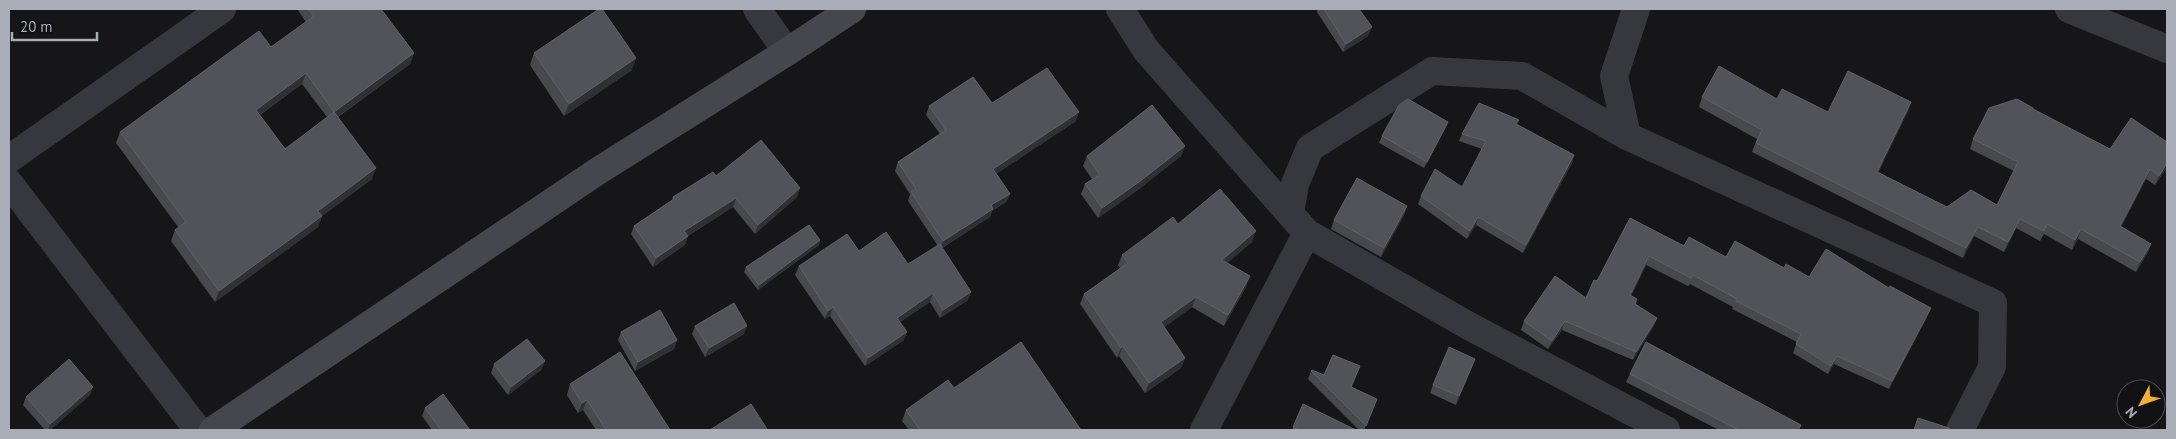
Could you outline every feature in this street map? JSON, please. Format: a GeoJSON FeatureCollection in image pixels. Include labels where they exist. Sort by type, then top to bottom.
{"type":"FeatureCollection","features":[{"type":"Feature","properties":{"kind":"main road"},"geometry":{"type":"LineString","coordinates":[[213,430],[598,171],[852,9]]}},
{"type":"Feature","properties":{"kind":"street"},"geometry":{"type":"LineString","coordinates":[[9,159],[222,9]]}},
{"type":"Feature","properties":{"kind":"street"},"geometry":{"type":"LineString","coordinates":[[758,9],[787,52]]}},
{"type":"Feature","properties":{"kind":"street"},"geometry":{"type":"LineString","coordinates":[[1120,9],[1146,50],[1299,223],[1469,326],[1666,430]]}},
{"type":"Feature","properties":{"kind":"street"},"geometry":{"type":"LineString","coordinates":[[1627,136],[1614,76],[1636,9]]}},
{"type":"Feature","properties":{"kind":"street"},"geometry":{"type":"LineString","coordinates":[[2069,9],[2167,49]]}},
{"type":"Feature","properties":{"kind":"street"},"geometry":{"type":"LineString","coordinates":[[1204,430],[1299,223],[1295,184],[1310,148],[1432,71],[1522,76],[1627,136],[1993,303],[1992,367],[1960,430]]}},
{"type":"Feature","properties":{"kind":"street"},"geometry":{"type":"LineString","coordinates":[[9,183],[198,430]]}},
{"type":"Feature","properties":{"kind":"building"},"geometry":{"type":"Polygon","coordinates":[[[308,9],[381,9],[414,53],[334,112],[376,168],[318,211],[322,216],[219,291],[175,230],[186,222],[120,132],[259,31],[271,47],[314,16],[308,9]],[[306,73],[256,110],[285,149],[334,112],[306,73]]]}},
{"type":"Feature","properties":{"kind":"building"},"geometry":{"type":"Polygon","coordinates":[[[599,9],[602,9],[636,58],[569,104],[534,53],[599,9]]]}},
{"type":"Feature","properties":{"kind":"building"},"geometry":{"type":"Polygon","coordinates":[[[1324,9],[1359,9],[1372,27],[1346,44],[1324,9]]]}},
{"type":"Feature","properties":{"kind":"building"},"geometry":{"type":"Polygon","coordinates":[[[1719,66],[1777,99],[1782,89],[1828,112],[1848,71],[1911,102],[1877,172],[1947,207],[1971,190],[1997,205],[2018,162],[1973,139],[1989,108],[2017,99],[2110,149],[2131,118],[2167,142],[2167,163],[2159,176],[2150,169],[2120,226],[2151,244],[2140,262],[2081,229],[2075,240],[2047,224],[2044,231],[2020,219],[2008,242],[1978,227],[1966,248],[1756,143],[1762,130],[1702,97],[1719,66]]]}},
{"type":"Feature","properties":{"kind":"building"},"geometry":{"type":"Polygon","coordinates":[[[1047,68],[1079,112],[993,169],[1010,194],[991,205],[993,209],[943,241],[911,192],[916,189],[898,162],[946,130],[929,106],[973,77],[992,103],[1047,68]]]}},
{"type":"Feature","properties":{"kind":"building"},"geometry":{"type":"Polygon","coordinates":[[[1408,99],[1448,122],[1427,162],[1382,136],[1399,105],[1408,99]]]}},
{"type":"Feature","properties":{"kind":"building"},"geometry":{"type":"Polygon","coordinates":[[[1479,103],[1519,120],[1516,124],[1574,155],[1526,245],[1478,217],[1470,231],[1421,196],[1435,169],[1462,187],[1486,141],[1462,134],[1479,103]]]}},
{"type":"Feature","properties":{"kind":"building"},"geometry":{"type":"Polygon","coordinates":[[[1152,105],[1185,146],[1102,208],[1085,184],[1100,175],[1087,156],[1152,105]]]}},
{"type":"Feature","properties":{"kind":"building"},"geometry":{"type":"Polygon","coordinates":[[[761,140],[800,188],[758,225],[736,198],[684,231],[688,236],[656,258],[634,226],[674,199],[673,197],[713,172],[716,176],[761,140]]]}},
{"type":"Feature","properties":{"kind":"building"},"geometry":{"type":"Polygon","coordinates":[[[1357,178],[1407,206],[1384,248],[1334,220],[1357,178]]]}},
{"type":"Feature","properties":{"kind":"building"},"geometry":{"type":"Polygon","coordinates":[[[1220,189],[1256,231],[1222,260],[1250,276],[1228,315],[1196,297],[1161,322],[1185,358],[1149,383],[1123,346],[1121,348],[1084,294],[1128,263],[1122,255],[1173,217],[1178,224],[1220,189]]]}},
{"type":"Feature","properties":{"kind":"building"},"geometry":{"type":"Polygon","coordinates":[[[1630,218],[1684,246],[1689,237],[1726,257],[1735,241],[1784,268],[1786,264],[1809,277],[1826,249],[1889,288],[1890,286],[1931,308],[1892,381],[1837,356],[1831,366],[1796,344],[1801,334],[1736,301],[1737,299],[1693,275],[1691,278],[1649,256],[1630,295],[1637,299],[1635,304],[1657,318],[1636,352],[1565,321],[1552,341],[1524,321],[1555,276],[1586,298],[1594,280],[1597,281],[1630,218]]]}},
{"type":"Feature","properties":{"kind":"building"},"geometry":{"type":"Polygon","coordinates":[[[809,225],[820,240],[759,285],[746,267],[809,225]]]}},
{"type":"Feature","properties":{"kind":"building"},"geometry":{"type":"Polygon","coordinates":[[[886,232],[908,264],[940,244],[971,292],[943,310],[933,293],[897,318],[907,332],[868,358],[833,307],[828,311],[799,266],[847,234],[859,251],[886,232]]]}},
{"type":"Feature","properties":{"kind":"building"},"geometry":{"type":"Polygon","coordinates":[[[734,303],[747,326],[709,348],[695,326],[734,303]]]}},
{"type":"Feature","properties":{"kind":"building"},"geometry":{"type":"Polygon","coordinates":[[[660,310],[677,340],[638,362],[621,332],[660,310]]]}},
{"type":"Feature","properties":{"kind":"building"},"geometry":{"type":"Polygon","coordinates":[[[527,339],[545,361],[511,387],[494,364],[527,339]]]}},
{"type":"Feature","properties":{"kind":"building"},"geometry":{"type":"Polygon","coordinates":[[[1021,342],[1081,430],[920,430],[906,410],[948,380],[954,388],[1021,342]]]}},
{"type":"Feature","properties":{"kind":"building"},"geometry":{"type":"Polygon","coordinates":[[[1646,342],[1801,425],[1798,430],[1739,430],[1630,374],[1646,342]]]}},
{"type":"Feature","properties":{"kind":"building"},"geometry":{"type":"Polygon","coordinates":[[[1449,347],[1475,359],[1459,396],[1433,385],[1449,347]]]}},
{"type":"Feature","properties":{"kind":"building"},"geometry":{"type":"Polygon","coordinates":[[[620,352],[670,430],[606,430],[587,400],[582,403],[570,384],[620,352]]]}},
{"type":"Feature","properties":{"kind":"building"},"geometry":{"type":"Polygon","coordinates":[[[1333,355],[1360,366],[1351,387],[1377,399],[1366,426],[1311,371],[1324,375],[1333,355]]]}},
{"type":"Feature","properties":{"kind":"building"},"geometry":{"type":"Polygon","coordinates":[[[69,359],[93,387],[50,424],[26,397],[69,359]]]}},
{"type":"Feature","properties":{"kind":"building"},"geometry":{"type":"Polygon","coordinates":[[[443,394],[470,430],[441,430],[425,408],[443,394]]]}},
{"type":"Feature","properties":{"kind":"building"},"geometry":{"type":"Polygon","coordinates":[[[751,404],[767,429],[710,430],[751,404]]]}},
{"type":"Feature","properties":{"kind":"building"},"geometry":{"type":"Polygon","coordinates":[[[1303,404],[1356,430],[1299,430],[1293,427],[1303,404]]]}},
{"type":"Feature","properties":{"kind":"building"},"geometry":{"type":"Polygon","coordinates":[[[1918,418],[1949,428],[1950,430],[1914,430],[1918,418]]]}}]}
